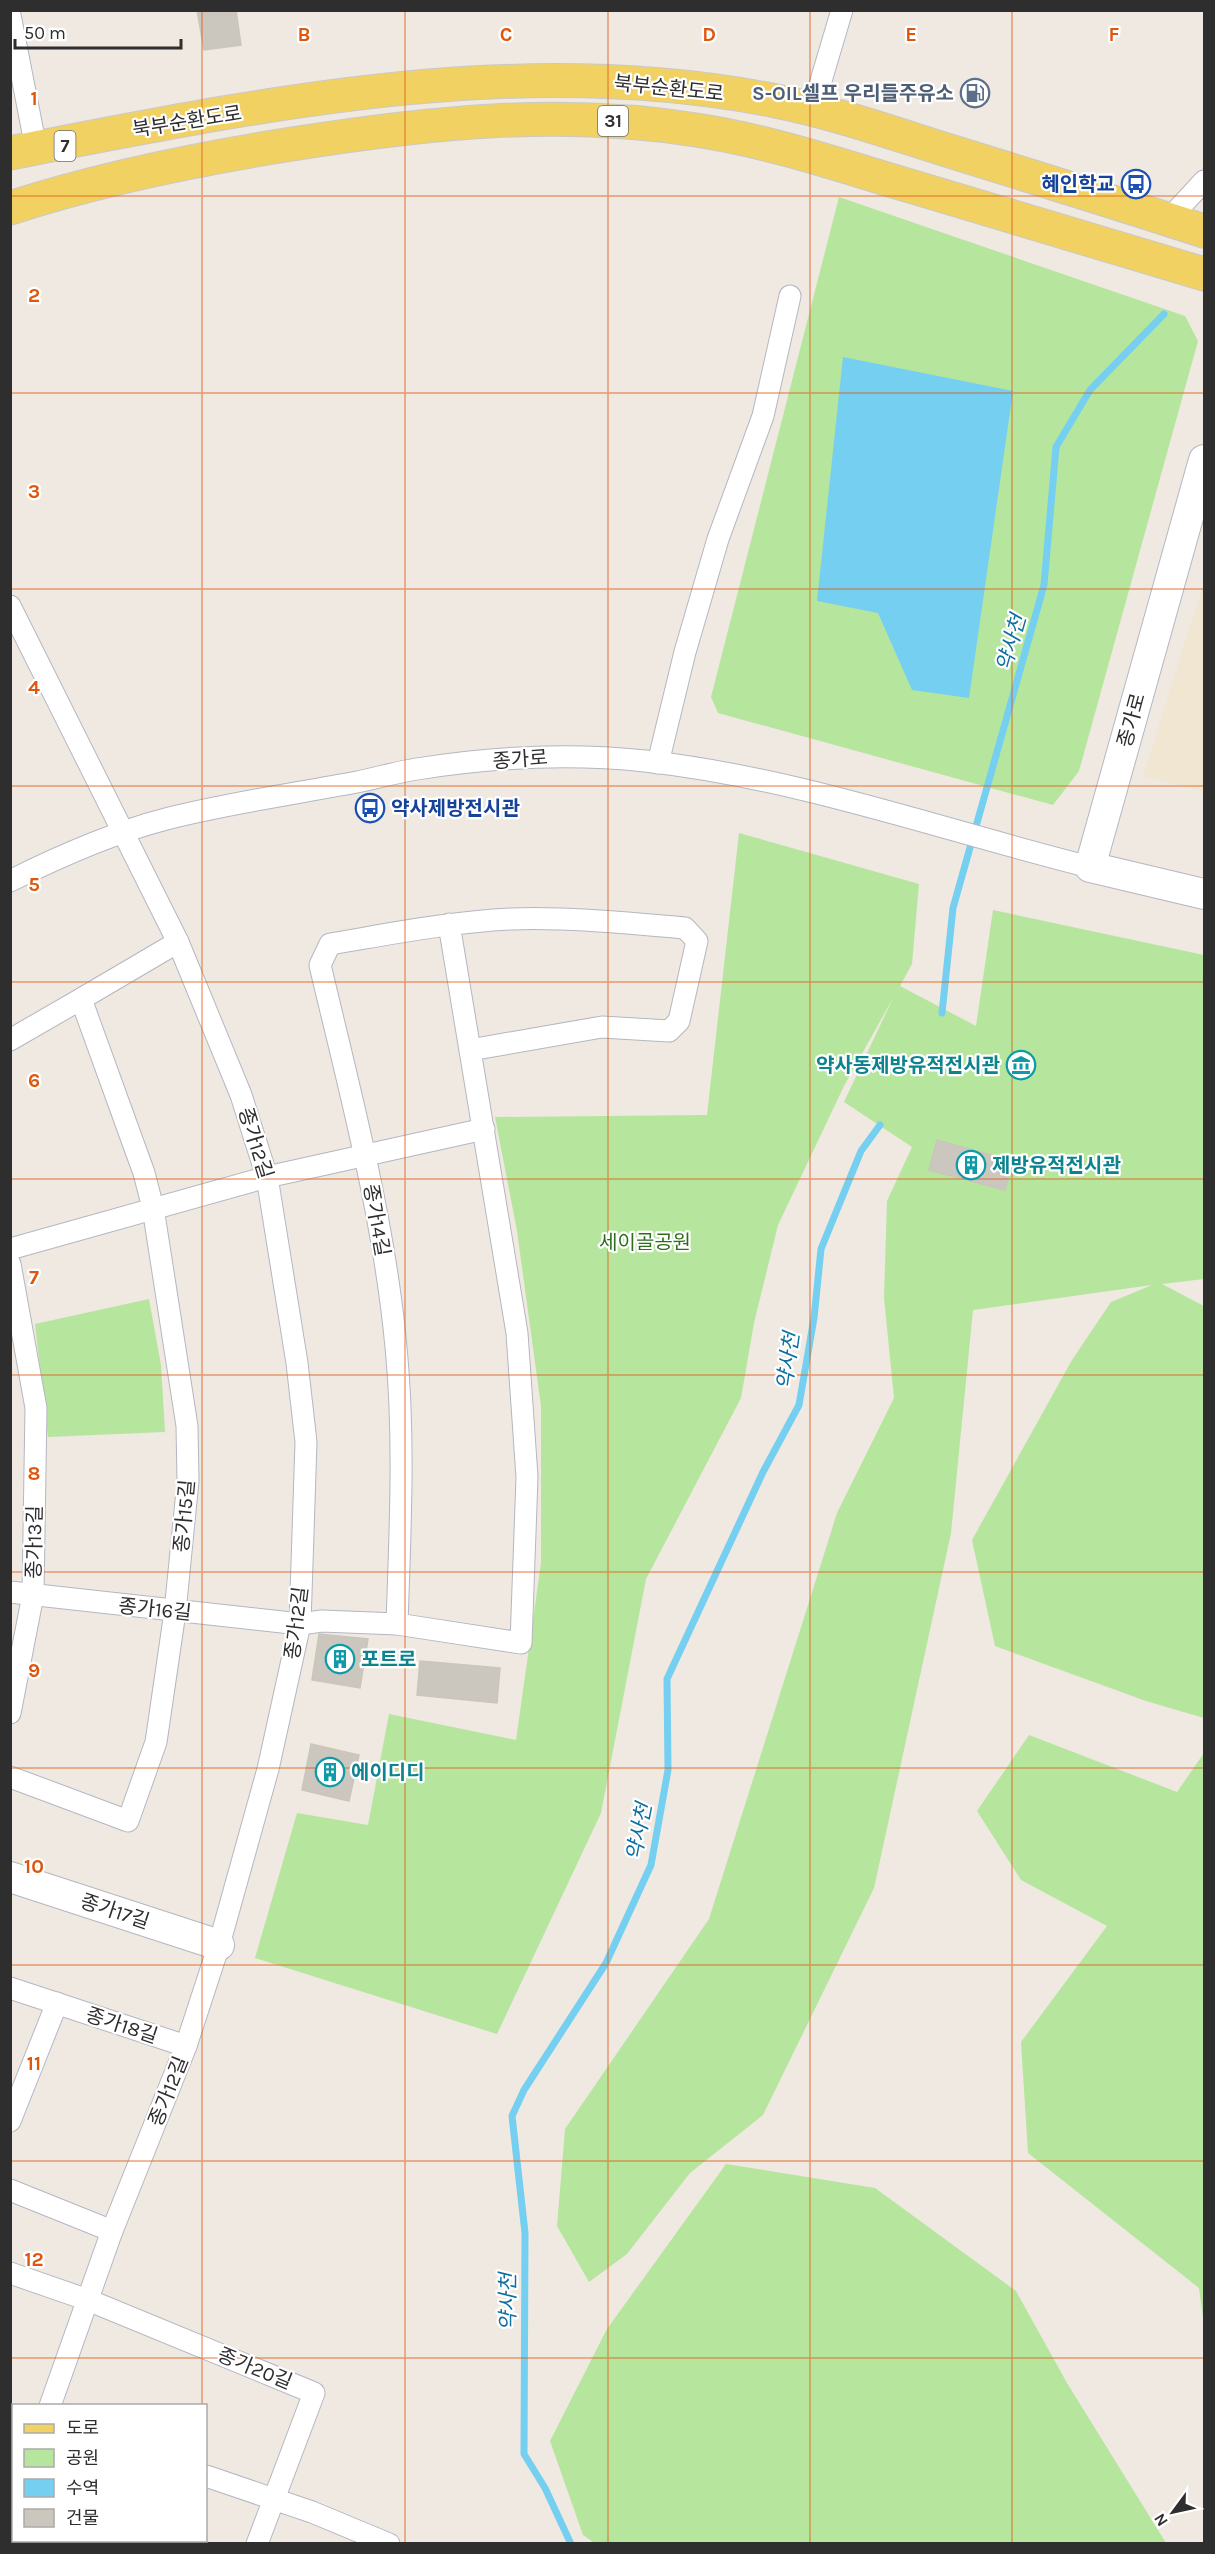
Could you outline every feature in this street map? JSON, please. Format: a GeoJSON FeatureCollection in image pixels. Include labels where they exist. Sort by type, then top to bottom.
{"type":"FeatureCollection","features":[{"type":"Feature","properties":{"kind":"main road","name":"북부순환도로"},"geometry":{"type":"LineString","coordinates":[[19,154],[119,132],[394,88],[485,80],[588,80],[700,90],[777,101],[1204,231]]}},
{"type":"Feature","properties":{"kind":"main road","name":"31"},"geometry":{"type":"LineString","coordinates":[[10,208],[141,172],[226,155],[397,127],[489,119],[591,118],[695,129],[770,145],[1204,274]]}},
{"type":"Feature","properties":{"kind":"street"},"geometry":{"type":"LineString","coordinates":[[812,111],[842,10]]}},
{"type":"Feature","properties":{"kind":"street"},"geometry":{"type":"LineString","coordinates":[[10,15],[19,154]]}},
{"type":"Feature","properties":{"kind":"street"},"geometry":{"type":"LineString","coordinates":[[1169,219],[1204,181]]}},
{"type":"Feature","properties":{"kind":"street"},"geometry":{"type":"LineString","coordinates":[[658,763],[685,652],[718,539],[762,416],[790,296]]}},
{"type":"Feature","properties":{"kind":"street","name":"종가로"},"geometry":{"type":"LineString","coordinates":[[10,881],[64,854],[164,820],[281,794],[358,782],[416,769],[563,756],[658,763],[785,785],[918,818],[1090,867],[1204,460]]}},
{"type":"Feature","properties":{"kind":"street"},"geometry":{"type":"LineString","coordinates":[[10,606],[125,834]]}},
{"type":"Feature","properties":{"kind":"street","name":"종가12길"},"geometry":{"type":"LineString","coordinates":[[51,2404],[112,2231],[186,2046],[219,1945],[268,1770],[300,1624],[306,1442],[297,1363],[267,1177],[241,1095],[178,942],[125,834]]}},
{"type":"Feature","properties":{"kind":"street"},"geometry":{"type":"LineString","coordinates":[[1090,867],[1204,894]]}},
{"type":"Feature","properties":{"kind":"street","name":"종가14길"},"geometry":{"type":"LineString","coordinates":[[398,1624],[402,1460],[396,1349],[379,1223],[320,965],[330,944],[449,924],[512,919],[588,919],[685,928],[697,940],[679,1021],[669,1031],[602,1027],[470,1050]]}},
{"type":"Feature","properties":{"kind":"street"},"geometry":{"type":"LineString","coordinates":[[300,1624],[322,1621],[398,1624],[521,1643],[526,1477],[518,1333],[449,924]]}},
{"type":"Feature","properties":{"kind":"street"},"geometry":{"type":"LineString","coordinates":[[10,1040],[178,942]]}},
{"type":"Feature","properties":{"kind":"street","name":"종가15길"},"geometry":{"type":"LineString","coordinates":[[10,1777],[128,1821],[156,1743],[175,1612],[188,1481],[187,1426],[153,1208],[144,1173],[81,999]]}},
{"type":"Feature","properties":{"kind":"street"},"geometry":{"type":"LineString","coordinates":[[10,1249],[267,1177],[484,1129]]}},
{"type":"Feature","properties":{"kind":"street","name":"종가13길"},"geometry":{"type":"LineString","coordinates":[[10,1264],[36,1408],[33,1595],[10,1713]]}},
{"type":"Feature","properties":{"kind":"street","name":"종가16길"},"geometry":{"type":"LineString","coordinates":[[10,1592],[300,1624]]}},
{"type":"Feature","properties":{"kind":"street","name":"종가17길"},"geometry":{"type":"LineString","coordinates":[[10,1877],[219,1945]]}},
{"type":"Feature","properties":{"kind":"street","name":"종가18길"},"geometry":{"type":"LineString","coordinates":[[10,1988],[186,2046]]}},
{"type":"Feature","properties":{"kind":"street"},"geometry":{"type":"LineString","coordinates":[[10,2121],[57,2003]]}},
{"type":"Feature","properties":{"kind":"street"},"geometry":{"type":"LineString","coordinates":[[10,2190],[112,2231]]}},
{"type":"Feature","properties":{"kind":"street"},"geometry":{"type":"LineString","coordinates":[[10,2273],[88,2300]]}},
{"type":"Feature","properties":{"kind":"street","name":"종가20길"},"geometry":{"type":"LineString","coordinates":[[88,2300],[314,2393],[257,2544]]}},
{"type":"Feature","properties":{"kind":"street"},"geometry":{"type":"LineString","coordinates":[[207,2476],[312,2512],[389,2544]]}},
{"type":"Feature","properties":{"kind":"shaded area"},"geometry":{"type":"Polygon","coordinates":[[[1204,583],[1204,792],[1143,776],[1204,583]]]}},
{"type":"Feature","properties":{"kind":"green space"},"geometry":{"type":"Polygon","coordinates":[[[839,197],[1185,316],[1198,341],[1079,771],[1053,805],[718,713],[711,697],[839,197]]]}},
{"type":"Feature","properties":{"kind":"green space","name":"세이골공원"},"geometry":{"type":"Polygon","coordinates":[[[739,833],[919,884],[912,964],[900,986],[976,1026],[993,910],[1204,955],[1204,1279],[1162,1284],[1204,1306],[1204,1718],[1146,1701],[995,1646],[972,1540],[1072,1360],[1111,1302],[1152,1285],[973,1310],[951,1533],[874,1888],[763,2115],[690,2173],[627,2254],[589,2282],[557,2226],[565,2129],[709,1919],[837,1513],[894,1398],[884,1298],[887,1201],[912,1147],[844,1102],[893,998],[844,1086],[778,1225],[754,1323],[741,1398],[646,1579],[601,1813],[497,2034],[255,1958],[297,1813],[368,1825],[389,1714],[516,1740],[541,1563],[541,1406],[517,1231],[495,1117],[707,1115],[739,833]]]}},
{"type":"Feature","properties":{"kind":"green space"},"geometry":{"type":"Polygon","coordinates":[[[149,1299],[161,1365],[165,1432],[48,1437],[35,1324],[149,1299]]]}},
{"type":"Feature","properties":{"kind":"green space"},"geometry":{"type":"Polygon","coordinates":[[[1029,1735],[1177,1792],[1204,1753],[1204,2325],[1199,2288],[1028,2153],[1021,2042],[1107,1926],[1021,1880],[977,1811],[1029,1735]]]}},
{"type":"Feature","properties":{"kind":"green space"},"geometry":{"type":"Polygon","coordinates":[[[726,2164],[875,2188],[1016,2291],[1067,2383],[1166,2543],[596,2544],[583,2535],[550,2441],[607,2329],[726,2164]]]}},
{"type":"Feature","properties":{"kind":"water"},"geometry":{"type":"Polygon","coordinates":[[[843,357],[1013,391],[969,698],[912,690],[878,613],[817,601],[843,357]]]}},
{"type":"Feature","properties":{"kind":"building"},"geometry":{"type":"Polygon","coordinates":[[[197,10],[236,10],[241,45],[204,50],[197,10]]]}},
{"type":"Feature","properties":{"kind":"building","name":"제방유적전시관"},"geometry":{"type":"Polygon","coordinates":[[[937,1140],[1013,1161],[1005,1190],[929,1170],[937,1140]]]}},
{"type":"Feature","properties":{"kind":"building","name":"포트로"},"geometry":{"type":"Polygon","coordinates":[[[319,1634],[368,1639],[360,1688],[312,1680],[319,1634]]]}},
{"type":"Feature","properties":{"kind":"building"},"geometry":{"type":"Polygon","coordinates":[[[420,1661],[500,1668],[497,1703],[417,1695],[420,1661]]]}},
{"type":"Feature","properties":{"kind":"building","name":"에이디디"},"geometry":{"type":"Polygon","coordinates":[[[311,1744],[359,1755],[349,1801],[302,1790],[311,1744]]]}},
{"type":"Feature","properties":{"kind":"waterway","name":"약사천"},"geometry":{"type":"LineString","coordinates":[[942,1013],[953,908],[1044,585],[1056,447],[1090,390],[1164,314]]}},
{"type":"Feature","properties":{"kind":"waterway","name":"약사천"},"geometry":{"type":"LineString","coordinates":[[571,2544],[545,2488],[524,2454],[525,2233],[512,2116],[524,2090],[606,1963],[651,1865],[668,1770],[667,1679],[763,1472],[799,1405],[814,1318],[821,1249],[861,1151],[880,1125]]}},
{"type":"Feature","properties":{"kind":"place","name":"S-OIL셀프 우리들주유소"},"geometry":{"type":"Point","coordinates":[975,93]}},
{"type":"Feature","properties":{"kind":"place","name":"혜인학교"},"geometry":{"type":"Point","coordinates":[1136,184]}},
{"type":"Feature","properties":{"kind":"place","name":"약사제방전시관"},"geometry":{"type":"Point","coordinates":[370,808]}},
{"type":"Feature","properties":{"kind":"place","name":"약사동제방유적전시관"},"geometry":{"type":"Point","coordinates":[1021,1065]}},
{"type":"Feature","properties":{"kind":"place","name":"제방유적전시관"},"geometry":{"type":"Point","coordinates":[971,1165]}},
{"type":"Feature","properties":{"kind":"place","name":"포트로"},"geometry":{"type":"Point","coordinates":[340,1659]}},
{"type":"Feature","properties":{"kind":"place","name":"에이디디"},"geometry":{"type":"Point","coordinates":[330,1772]}}]}
